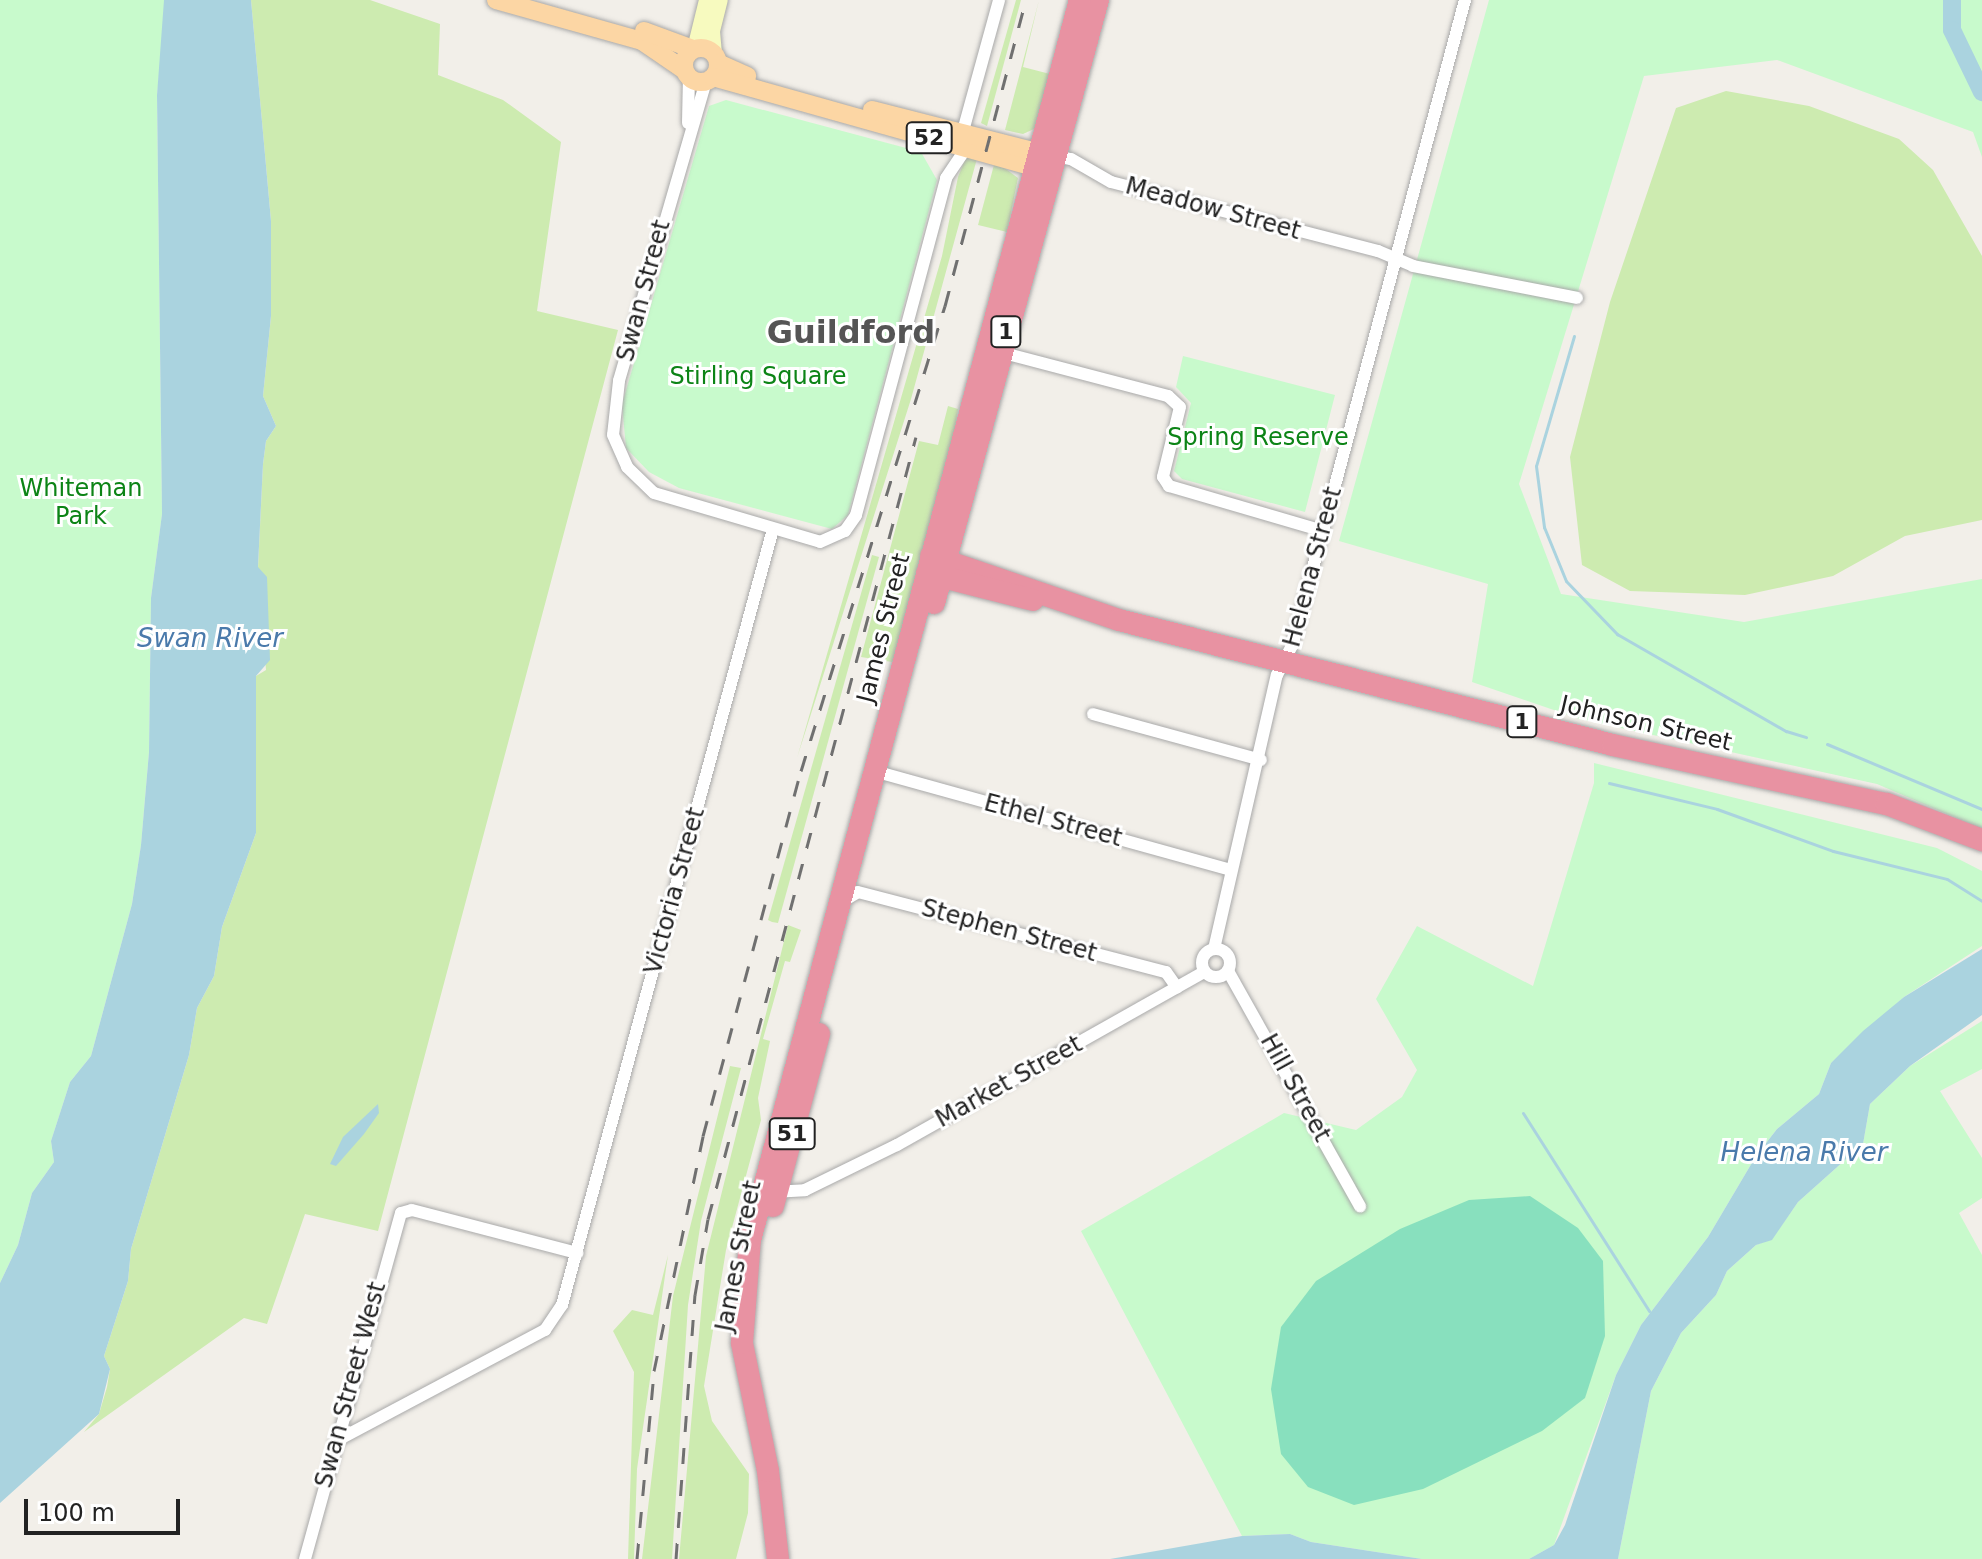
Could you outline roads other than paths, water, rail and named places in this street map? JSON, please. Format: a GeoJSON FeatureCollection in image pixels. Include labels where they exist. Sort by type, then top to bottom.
{"type":"FeatureCollection","features":[{"type":"Feature","properties":{"kind":"highway","name":"James Street"},"geometry":{"type":"LineString","coordinates":[[1045,162],[1080,0]]}},
{"type":"Feature","properties":{"kind":"highway","name":"James Street"},"geometry":{"type":"LineString","coordinates":[[770,1188],[811,1065],[858,892],[882,773],[992,350],[1045,162],[1098,0]]}},
{"type":"Feature","properties":{"kind":"highway","name":"Johnson Street"},"geometry":{"type":"LineString","coordinates":[[935,566],[1011,597],[1064,604],[1286,664],[1613,745],[1887,804],[1982,840]]}},
{"type":"Feature","properties":{"kind":"highway","name":"James Street"},"geometry":{"type":"LineString","coordinates":[[778,1559],[774,1514],[747,1380],[749,1312],[778,1127],[839,907],[882,773]]}},
{"type":"Feature","properties":{"kind":"highway"},"geometry":{"type":"LineString","coordinates":[[778,1127],[792,1120],[811,1065]]}},
{"type":"Feature","properties":{"kind":"main road","name":"Meadow Street"},"geometry":{"type":"LineString","coordinates":[[496,0],[642,41],[704,70],[939,140],[964,140]]}},
{"type":"Feature","properties":{"kind":"main road"},"geometry":{"type":"LineString","coordinates":[[525,0],[640,29],[694,49],[686,56],[704,70]]}},
{"type":"Feature","properties":{"kind":"main road","name":"Meadow Street"},"geometry":{"type":"LineString","coordinates":[[704,70],[741,75],[1045,162]]}},
{"type":"Feature","properties":{"kind":"street"},"geometry":{"type":"LineString","coordinates":[[694,49],[707,0]]}},
{"type":"Feature","properties":{"kind":"street","name":"Swan Street"},"geometry":{"type":"LineString","coordinates":[[720,0],[615,400],[617,450],[632,475],[654,493],[773,529]]}},
{"type":"Feature","properties":{"kind":"street"},"geometry":{"type":"LineString","coordinates":[[773,529],[826,540],[845,531],[860,503],[946,178],[964,140],[999,0]]}},
{"type":"Feature","properties":{"kind":"street","name":"Helena Street"},"geometry":{"type":"LineString","coordinates":[[1214,949],[1231,870],[1271,718],[1277,675],[1286,664],[1465,0]]}},
{"type":"Feature","properties":{"kind":"street"},"geometry":{"type":"LineString","coordinates":[[939,140],[946,178]]}},
{"type":"Feature","properties":{"kind":"street","name":"Meadow Street"},"geometry":{"type":"LineString","coordinates":[[1045,162],[1083,165],[1099,178],[1396,259],[1577,298]]}},
{"type":"Feature","properties":{"kind":"street"},"geometry":{"type":"LineString","coordinates":[[992,350],[1168,396],[1180,407],[1163,477],[1169,486],[1323,531]]}},
{"type":"Feature","properties":{"kind":"street","name":"Victoria Street"},"geometry":{"type":"LineString","coordinates":[[577,1253],[773,529]]}},
{"type":"Feature","properties":{"kind":"street"},"geometry":{"type":"LineString","coordinates":[[1093,714],[1261,760]]}},
{"type":"Feature","properties":{"kind":"street","name":"Ethel Street"},"geometry":{"type":"LineString","coordinates":[[882,773],[1231,870]]}},
{"type":"Feature","properties":{"kind":"street"},"geometry":{"type":"LineString","coordinates":[[839,907],[848,894],[858,892]]}},
{"type":"Feature","properties":{"kind":"street","name":"Stephen Street"},"geometry":{"type":"LineString","coordinates":[[858,892],[1166,972],[1177,988]]}},
{"type":"Feature","properties":{"kind":"street"},"geometry":{"type":"LineString","coordinates":[[1214,949],[1228,955],[1228,971],[1213,978],[1204,972],[1201,961],[1214,949]]}},
{"type":"Feature","properties":{"kind":"street","name":"Hill Street"},"geometry":{"type":"LineString","coordinates":[[1228,971],[1360,1206]]}},
{"type":"Feature","properties":{"kind":"street","name":"Market Street"},"geometry":{"type":"LineString","coordinates":[[770,1188],[811,1185],[897,1145],[1204,972]]}},
{"type":"Feature","properties":{"kind":"street","name":"Swan Street West"},"geometry":{"type":"LineString","coordinates":[[305,1559],[401,1213],[412,1210],[577,1253]]}},
{"type":"Feature","properties":{"kind":"street"},"geometry":{"type":"LineString","coordinates":[[336,1441],[545,1330],[562,1305],[577,1253]]}},
{"type":"Feature","properties":{"kind":"water","name":"Swan River"},"geometry":{"type":"Polygon","coordinates":[[[164,0],[251,0],[271,221],[271,316],[263,396],[276,426],[266,441],[263,464],[258,567],[267,577],[270,660],[256,676],[256,833],[222,927],[214,976],[197,1008],[189,1055],[131,1249],[128,1281],[104,1356],[110,1369],[99,1414],[0,1503],[0,1283],[18,1245],[32,1193],[54,1162],[51,1141],[70,1082],[91,1056],[132,904],[141,845],[149,752],[151,598],[162,514],[157,95],[164,0]]]}},
{"type":"Feature","properties":{"kind":"water","name":"Helena River"},"geometry":{"type":"Polygon","coordinates":[[[1982,949],[1982,1015],[1910,1066],[1870,1104],[1863,1144],[1798,1202],[1772,1240],[1756,1245],[1727,1271],[1716,1295],[1681,1333],[1651,1391],[1618,1559],[1529,1559],[1554,1545],[1565,1525],[1616,1375],[1641,1325],[1708,1237],[1756,1156],[1777,1129],[1819,1094],[1831,1063],[1863,1031],[1904,997],[1982,949]]]}},
{"type":"Feature","properties":{"kind":"water"},"geometry":{"type":"Polygon","coordinates":[[[378,1104],[379,1113],[364,1134],[336,1166],[330,1164],[343,1137],[378,1104]]]}},
{"type":"Feature","properties":{"kind":"water"},"geometry":{"type":"Polygon","coordinates":[[[1290,1534],[1311,1542],[1422,1559],[1110,1559],[1242,1536],[1290,1534]]]}},
{"type":"Feature","properties":{"kind":"waterway","name":"Helena River"},"geometry":{"type":"LineString","coordinates":[[1952,0],[1952,30],[1982,92]]}},
{"type":"Feature","properties":{"kind":"waterway"},"geometry":{"type":"LineString","coordinates":[[1574,336],[1536,466],[1544,527],[1566,581],[1617,634],[1786,731],[1806,737]]}},
{"type":"Feature","properties":{"kind":"waterway"},"geometry":{"type":"LineString","coordinates":[[1827,744],[1982,809]]}},
{"type":"Feature","properties":{"kind":"waterway"},"geometry":{"type":"LineString","coordinates":[[1609,783],[1717,809],[1833,851],[1947,879],[1982,901]]}},
{"type":"Feature","properties":{"kind":"waterway"},"geometry":{"type":"LineString","coordinates":[[1523,1113],[1649,1311]]}},
{"type":"Feature","properties":{"kind":"railway"},"geometry":{"type":"LineString","coordinates":[[637,1559],[654,1371],[703,1136],[801,771],[945,306],[1026,0]]}},
{"type":"Feature","properties":{"kind":"railway"},"geometry":{"type":"LineString","coordinates":[[676,1559],[695,1295],[708,1219],[916,437]]}},
{"type":"Feature","properties":{"kind":"district","name":"Guildford"},"geometry":{"type":"Point","coordinates":[851,332]}},
{"type":"Feature","properties":{"kind":"park label","name":"Stirling Square"},"geometry":{"type":"Point","coordinates":[758,377]}},
{"type":"Feature","properties":{"kind":"park label","name":"Spring Reserve"},"geometry":{"type":"Point","coordinates":[1258,438]}},
{"type":"Feature","properties":{"kind":"park label","name":"Whiteman Park"},"geometry":{"type":"Point","coordinates":[81,503]}}]}
